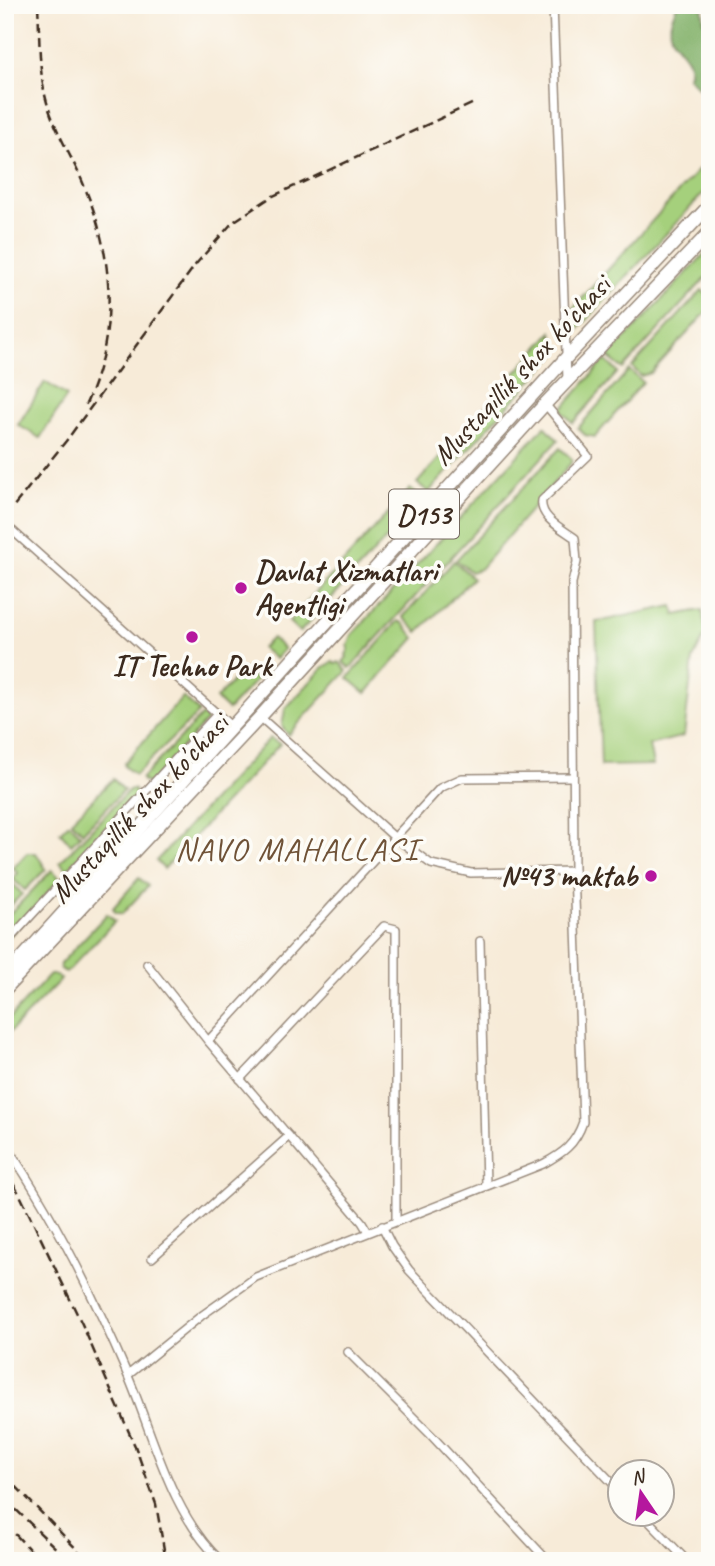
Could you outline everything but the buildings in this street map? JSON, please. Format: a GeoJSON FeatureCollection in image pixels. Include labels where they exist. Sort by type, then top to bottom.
{"type":"FeatureCollection","features":[{"type":"Feature","properties":{"kind":"main road","name":"Mustaqillik shox ko'chasi"},"geometry":{"type":"LineString","coordinates":[[5,989],[158,817],[231,726],[566,358],[710,205]]}},
{"type":"Feature","properties":{"kind":"main road","name":"Mustaqillik shox ko'chasi"},"geometry":{"type":"LineString","coordinates":[[5,977],[158,817],[260,717],[545,404],[710,232]]}},
{"type":"Feature","properties":{"kind":"street"},"geometry":{"type":"LineString","coordinates":[[553,5],[567,381]]}},
{"type":"Feature","properties":{"kind":"street"},"geometry":{"type":"LineString","coordinates":[[128,1375],[201,1316],[256,1277],[543,1164],[566,1152],[578,1137],[583,1122],[574,871],[572,583],[577,550],[575,538],[543,513],[541,507],[542,500],[589,456],[545,404]]}},
{"type":"Feature","properties":{"kind":"street"},"geometry":{"type":"LineString","coordinates":[[5,524],[231,726]]}},
{"type":"Feature","properties":{"kind":"street"},"geometry":{"type":"LineString","coordinates":[[5,944],[217,714]]}},
{"type":"Feature","properties":{"kind":"street"},"geometry":{"type":"LineString","coordinates":[[260,717],[393,836],[431,864],[471,873],[574,871]]}},
{"type":"Feature","properties":{"kind":"street"},"geometry":{"type":"LineString","coordinates":[[208,1041],[393,836],[440,788],[462,778],[573,777]]}},
{"type":"Feature","properties":{"kind":"street"},"geometry":{"type":"LineString","coordinates":[[240,1079],[383,926],[396,929],[396,1221]]}},
{"type":"Feature","properties":{"kind":"street"},"geometry":{"type":"LineString","coordinates":[[480,941],[486,1185]]}},
{"type":"Feature","properties":{"kind":"street"},"geometry":{"type":"LineString","coordinates":[[147,964],[368,1232]]}},
{"type":"Feature","properties":{"kind":"street"},"geometry":{"type":"LineString","coordinates":[[152,1258],[289,1136]]}},
{"type":"Feature","properties":{"kind":"street"},"geometry":{"type":"LineString","coordinates":[[5,1144],[57,1228],[128,1375],[172,1488],[205,1546],[221,1561]]}},
{"type":"Feature","properties":{"kind":"street"},"geometry":{"type":"LineString","coordinates":[[382,1226],[409,1270],[606,1475]]}},
{"type":"Feature","properties":{"kind":"street"},"geometry":{"type":"LineString","coordinates":[[348,1352],[431,1435],[548,1561]]}},
{"type":"Feature","properties":{"kind":"street"},"geometry":{"type":"LineString","coordinates":[[655,1528],[687,1561]]}},
{"type":"Feature","properties":{"kind":"green space"},"geometry":{"type":"Polygon","coordinates":[[[677,5],[702,5],[704,22],[710,21],[710,99],[688,77],[687,59],[672,38],[670,25],[677,5]]]}},
{"type":"Feature","properties":{"kind":"green space"},"geometry":{"type":"Polygon","coordinates":[[[710,157],[710,186],[576,332],[572,331],[567,315],[710,157]]]}},
{"type":"Feature","properties":{"kind":"green space"},"geometry":{"type":"Polygon","coordinates":[[[710,248],[710,273],[623,369],[608,357],[710,248]]]}},
{"type":"Feature","properties":{"kind":"green space"},"geometry":{"type":"Polygon","coordinates":[[[702,290],[710,298],[710,308],[651,373],[641,376],[632,367],[702,290]]]}},
{"type":"Feature","properties":{"kind":"green space"},"geometry":{"type":"Polygon","coordinates":[[[552,332],[556,354],[429,492],[417,483],[552,332]]]}},
{"type":"Feature","properties":{"kind":"green space"},"geometry":{"type":"Polygon","coordinates":[[[605,360],[618,372],[573,423],[561,410],[605,360]]]}},
{"type":"Feature","properties":{"kind":"green space"},"geometry":{"type":"Polygon","coordinates":[[[629,370],[643,382],[595,437],[585,435],[578,428],[629,370]]]}},
{"type":"Feature","properties":{"kind":"green space"},"geometry":{"type":"Polygon","coordinates":[[[45,382],[67,396],[40,438],[18,425],[45,382]]]}},
{"type":"Feature","properties":{"kind":"green space"},"geometry":{"type":"Polygon","coordinates":[[[545,426],[558,440],[350,668],[343,662],[347,657],[352,635],[545,426]]]}},
{"type":"Feature","properties":{"kind":"green space"},"geometry":{"type":"Polygon","coordinates":[[[560,448],[572,459],[571,463],[480,569],[471,572],[456,560],[560,448]]]}},
{"type":"Feature","properties":{"kind":"green space"},"geometry":{"type":"Polygon","coordinates":[[[410,489],[423,499],[300,632],[289,622],[410,489]]]}},
{"type":"Feature","properties":{"kind":"green space"},"geometry":{"type":"Polygon","coordinates":[[[454,561],[473,578],[418,632],[403,617],[454,561]]]}},
{"type":"Feature","properties":{"kind":"green space"},"geometry":{"type":"Polygon","coordinates":[[[673,606],[675,615],[702,610],[706,633],[693,659],[684,736],[649,745],[653,765],[601,766],[596,622],[673,606]]]}},
{"type":"Feature","properties":{"kind":"green space"},"geometry":{"type":"Polygon","coordinates":[[[398,621],[403,623],[415,638],[366,693],[348,678],[398,621]]]}},
{"type":"Feature","properties":{"kind":"green space"},"geometry":{"type":"Polygon","coordinates":[[[272,638],[284,649],[275,659],[262,648],[272,638]]]}},
{"type":"Feature","properties":{"kind":"green space"},"geometry":{"type":"Polygon","coordinates":[[[339,662],[347,671],[288,735],[282,726],[285,709],[324,667],[339,662]]]}},
{"type":"Feature","properties":{"kind":"green space"},"geometry":{"type":"Polygon","coordinates":[[[244,669],[256,680],[228,710],[216,699],[244,669]]]}},
{"type":"Feature","properties":{"kind":"green space"},"geometry":{"type":"Polygon","coordinates":[[[183,697],[199,712],[135,775],[124,763],[183,697]]]}},
{"type":"Feature","properties":{"kind":"green space"},"geometry":{"type":"Polygon","coordinates":[[[202,715],[207,720],[149,784],[142,781],[141,779],[202,715]]]}},
{"type":"Feature","properties":{"kind":"green space"},"geometry":{"type":"Polygon","coordinates":[[[270,738],[280,744],[164,869],[156,861],[270,738]]]}},
{"type":"Feature","properties":{"kind":"green space"},"geometry":{"type":"Polygon","coordinates":[[[113,779],[124,790],[83,832],[71,821],[113,779]]]}},
{"type":"Feature","properties":{"kind":"green space"},"geometry":{"type":"Polygon","coordinates":[[[133,789],[137,795],[69,868],[65,868],[60,862],[129,790],[133,789]]]}},
{"type":"Feature","properties":{"kind":"green space"},"geometry":{"type":"Polygon","coordinates":[[[69,823],[81,835],[71,844],[60,832],[69,823]]]}},
{"type":"Feature","properties":{"kind":"green space"},"geometry":{"type":"Polygon","coordinates":[[[27,853],[36,853],[46,869],[25,890],[13,879],[18,873],[13,868],[27,853]]]}},
{"type":"Feature","properties":{"kind":"green space"},"geometry":{"type":"Polygon","coordinates":[[[52,870],[59,877],[58,881],[5,941],[5,919],[52,870]]]}},
{"type":"Feature","properties":{"kind":"green space"},"geometry":{"type":"Polygon","coordinates":[[[139,878],[148,886],[122,914],[115,912],[113,908],[139,878]]]}},
{"type":"Feature","properties":{"kind":"green space"},"geometry":{"type":"Polygon","coordinates":[[[10,881],[22,894],[5,911],[5,885],[10,881]]]}},
{"type":"Feature","properties":{"kind":"green space"},"geometry":{"type":"Polygon","coordinates":[[[107,914],[115,921],[66,973],[60,968],[60,964],[107,914]]]}},
{"type":"Feature","properties":{"kind":"green space"},"geometry":{"type":"Polygon","coordinates":[[[50,975],[61,979],[5,1037],[5,1023],[50,975]]]}},
{"type":"Feature","properties":{"kind":"railway"},"geometry":{"type":"LineString","coordinates":[[38,5],[42,82],[48,106],[95,215],[107,270],[109,297],[103,352],[85,406]]}},
{"type":"Feature","properties":{"kind":"railway"},"geometry":{"type":"LineString","coordinates":[[5,517],[66,441],[196,264],[233,222],[271,197],[476,102]]}},
{"type":"Feature","properties":{"kind":"railway"},"geometry":{"type":"LineString","coordinates":[[5,1171],[19,1193],[82,1324],[135,1446],[156,1504],[166,1561]]}},
{"type":"Feature","properties":{"kind":"railway"},"geometry":{"type":"LineString","coordinates":[[5,1475],[88,1561]]}},
{"type":"Feature","properties":{"kind":"railway"},"geometry":{"type":"LineString","coordinates":[[5,1499],[69,1561]]}},
{"type":"Feature","properties":{"kind":"railway"},"geometry":{"type":"LineString","coordinates":[[5,1523],[40,1561]]}},
{"type":"Feature","properties":{"kind":"place","name":"Davlat Xizmatlari Agentligi"},"geometry":{"type":"Point","coordinates":[241,588]}},
{"type":"Feature","properties":{"kind":"place","name":"IT Techno Park"},"geometry":{"type":"Point","coordinates":[192,637]}},
{"type":"Feature","properties":{"kind":"place","name":"№43 maktab"},"geometry":{"type":"Point","coordinates":[651,876]}},
{"type":"Feature","properties":{"kind":"district","name":"NAVO MAHALLASI"},"geometry":{"type":"Point","coordinates":[297,849]}}]}
